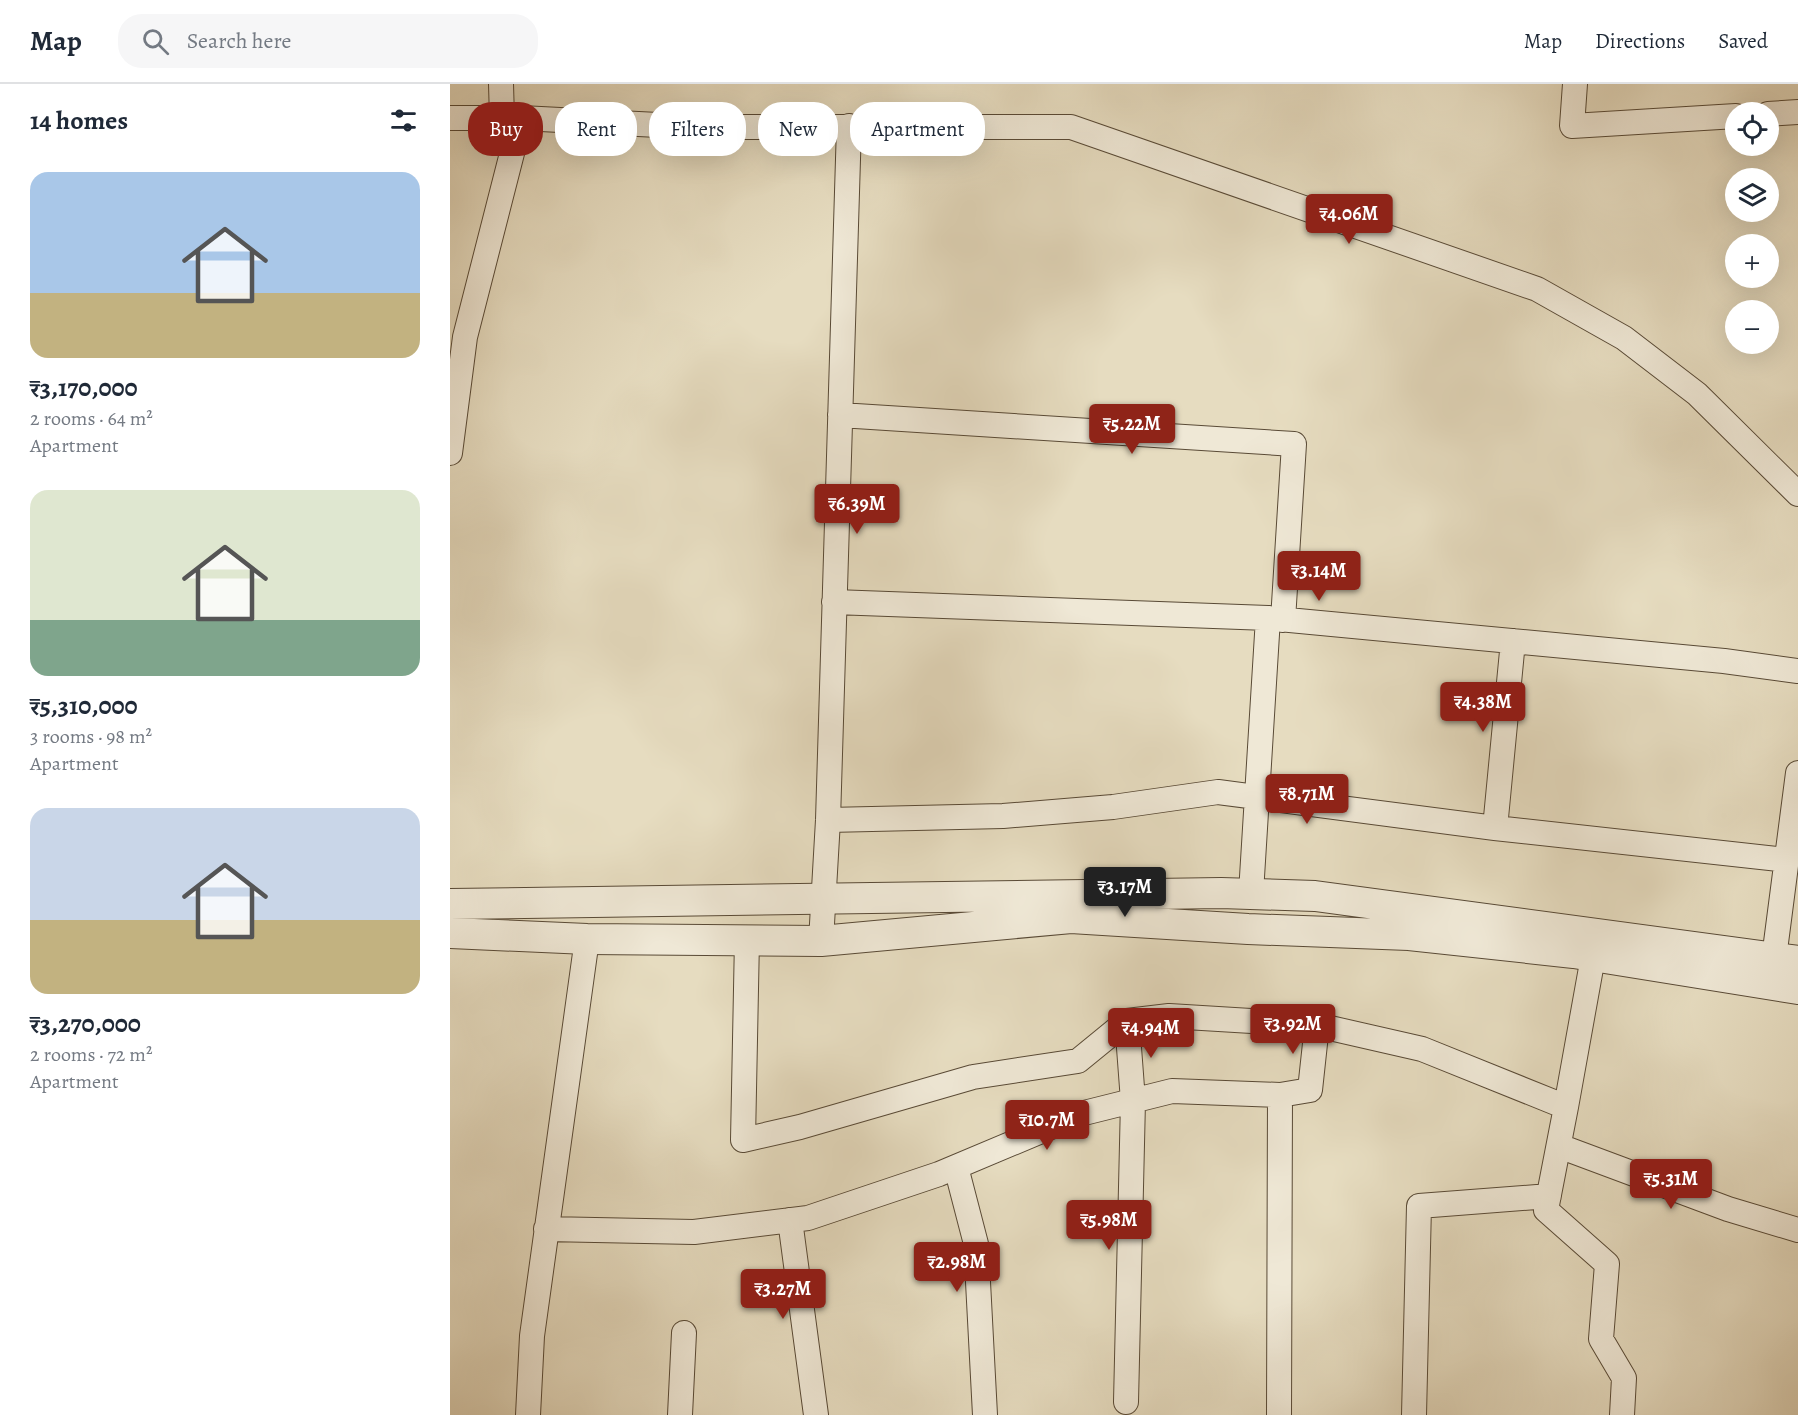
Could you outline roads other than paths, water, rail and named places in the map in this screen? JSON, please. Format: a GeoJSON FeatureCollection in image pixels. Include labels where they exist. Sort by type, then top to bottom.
{"type":"FeatureCollection","features":[{"type":"Feature","properties":{"kind":"street"},"geometry":{"type":"LineString","coordinates":[[501,84],[506,102]]}},
{"type":"Feature","properties":{"kind":"street"},"geometry":{"type":"LineString","coordinates":[[1575,84],[1572,126],[1725,117]]}},
{"type":"Feature","properties":{"kind":"street"},"geometry":{"type":"LineString","coordinates":[[1779,113],[1798,112]]}},
{"type":"Feature","properties":{"kind":"street"},"geometry":{"type":"LineString","coordinates":[[450,118],[468,118]]}},
{"type":"Feature","properties":{"kind":"street"},"geometry":{"type":"LineString","coordinates":[[543,120],[697,127],[1071,127],[1537,289],[1624,338],[1697,394],[1798,494]]}},
{"type":"Feature","properties":{"kind":"street"},"geometry":{"type":"LineString","coordinates":[[821,941],[828,820],[849,126]]}},
{"type":"Feature","properties":{"kind":"street"},"geometry":{"type":"LineString","coordinates":[[450,453],[458,335],[502,156]]}},
{"type":"Feature","properties":{"kind":"street"},"geometry":{"type":"LineString","coordinates":[[840,415],[1294,444],[1251,894]]}},
{"type":"Feature","properties":{"kind":"street"},"geometry":{"type":"LineString","coordinates":[[834,602],[1276,619],[1724,661],[1798,671]]}},
{"type":"Feature","properties":{"kind":"street"},"geometry":{"type":"LineString","coordinates":[[1494,828],[1513,641]]}},
{"type":"Feature","properties":{"kind":"street"},"geometry":{"type":"LineString","coordinates":[[450,904],[1251,894],[1315,896],[1786,959],[1786,860],[1798,773]]}},
{"type":"Feature","properties":{"kind":"street"},"geometry":{"type":"LineString","coordinates":[[828,820],[1003,816],[1113,807],[1218,792],[1494,828],[1786,860]]}},
{"type":"Feature","properties":{"kind":"street"},"geometry":{"type":"LineString","coordinates":[[450,933],[587,939],[821,941],[1071,918],[1248,929],[1409,935],[1593,957],[1798,989]]}},
{"type":"Feature","properties":{"kind":"street"},"geometry":{"type":"LineString","coordinates":[[528,1415],[532,1336],[587,939]]}},
{"type":"Feature","properties":{"kind":"street"},"geometry":{"type":"LineString","coordinates":[[747,939],[743,1140],[800,1127],[973,1077],[1078,1061],[1127,1021],[1169,1016],[1317,1025],[1422,1049],[1566,1107]]}},
{"type":"Feature","properties":{"kind":"street"},"geometry":{"type":"LineString","coordinates":[[1593,957],[1546,1210],[1607,1264],[1601,1339],[1624,1378],[1622,1415]]}},
{"type":"Feature","properties":{"kind":"street"},"geometry":{"type":"LineString","coordinates":[[1126,1402],[1133,1101],[1127,1021]]}},
{"type":"Feature","properties":{"kind":"street"},"geometry":{"type":"LineString","coordinates":[[546,1229],[694,1232],[808,1218],[956,1167],[1084,1113],[1172,1091],[1280,1095],[1310,1090],[1317,1025]]}},
{"type":"Feature","properties":{"kind":"street"},"geometry":{"type":"LineString","coordinates":[[1279,1415],[1280,1095]]}},
{"type":"Feature","properties":{"kind":"street"},"geometry":{"type":"LineString","coordinates":[[1558,1146],[1728,1209],[1798,1230]]}},
{"type":"Feature","properties":{"kind":"street"},"geometry":{"type":"LineString","coordinates":[[956,1167],[976,1244],[985,1415]]}},
{"type":"Feature","properties":{"kind":"street"},"geometry":{"type":"LineString","coordinates":[[1414,1415],[1419,1206],[1549,1196]]}},
{"type":"Feature","properties":{"kind":"street"},"geometry":{"type":"LineString","coordinates":[[790,1220],[816,1415]]}},
{"type":"Feature","properties":{"kind":"street"},"geometry":{"type":"LineString","coordinates":[[680,1415],[684,1333]]}}]}
